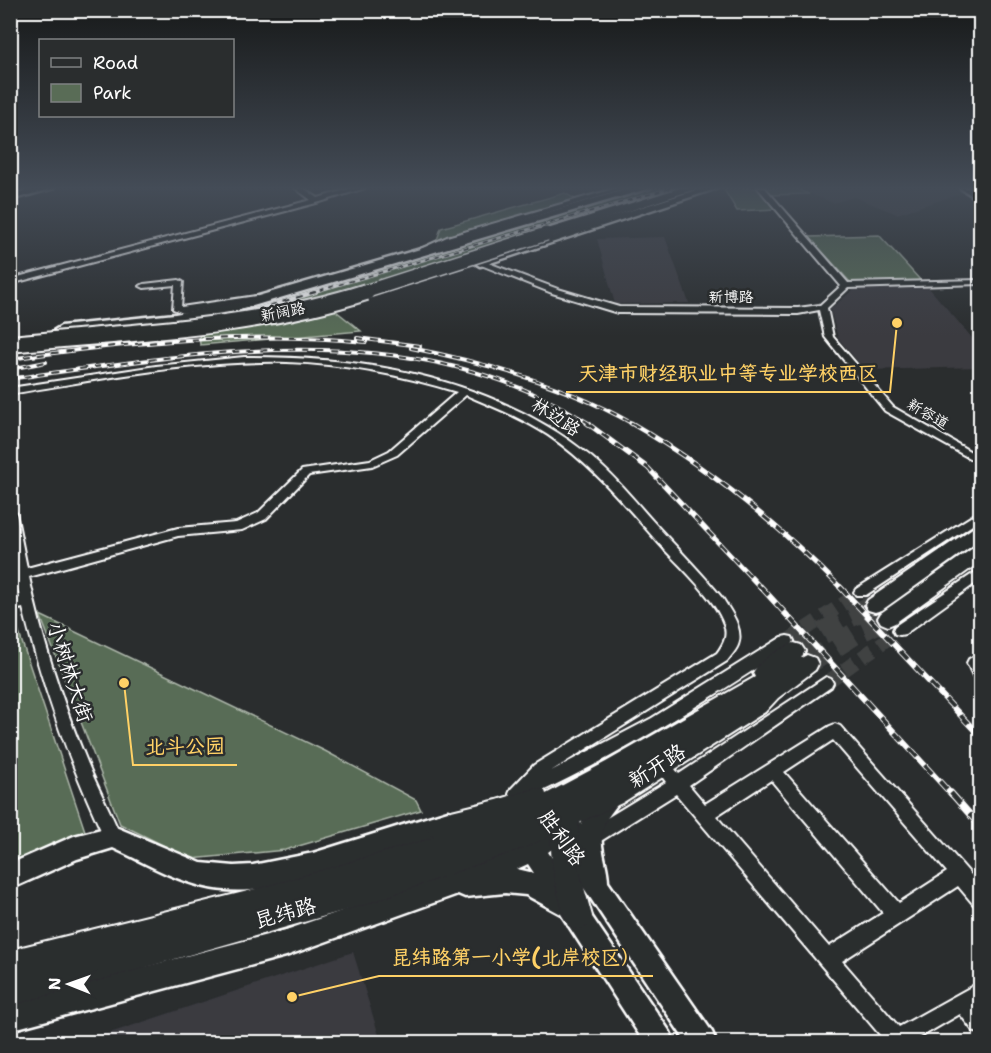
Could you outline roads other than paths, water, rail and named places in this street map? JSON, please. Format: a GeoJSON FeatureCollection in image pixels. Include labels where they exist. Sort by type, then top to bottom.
{"type":"FeatureCollection","features":[{"type":"Feature","properties":{"kind":"highway","name":"新阔路"},"geometry":{"type":"LineString","coordinates":[[10,336],[175,319],[236,307],[479,237]]}},
{"type":"Feature","properties":{"kind":"highway","name":"新阔路"},"geometry":{"type":"LineString","coordinates":[[10,344],[224,322],[295,310],[350,297],[536,237]]}},
{"type":"Feature","properties":{"kind":"main road"},"geometry":{"type":"LineString","coordinates":[[480,263],[557,237]]}},
{"type":"Feature","properties":{"kind":"main road"},"geometry":{"type":"LineString","coordinates":[[881,611],[981,531]]}},
{"type":"Feature","properties":{"kind":"main road"},"geometry":{"type":"LineString","coordinates":[[881,611],[981,553]]}},
{"type":"Feature","properties":{"kind":"main road","name":"新开路"},"geometry":{"type":"LineString","coordinates":[[608,785],[750,698],[770,692],[806,662]]}},
{"type":"Feature","properties":{"kind":"main road","name":"新开路"},"geometry":{"type":"LineString","coordinates":[[608,785],[660,763],[750,698]]}},
{"type":"Feature","properties":{"kind":"main road"},"geometry":{"type":"LineString","coordinates":[[10,1016],[286,943],[446,887],[546,830],[580,799],[608,785]]}},
{"type":"Feature","properties":{"kind":"main road"},"geometry":{"type":"LineString","coordinates":[[546,830],[605,900],[702,1042]]}},
{"type":"Feature","properties":{"kind":"main road"},"geometry":{"type":"LineString","coordinates":[[546,830],[578,916],[660,1042]]}},
{"type":"Feature","properties":{"kind":"main road"},"geometry":{"type":"LineString","coordinates":[[10,877],[74,848],[113,837],[192,872],[213,877],[236,878],[271,874],[317,864],[452,842],[546,830],[593,864],[605,900]]}},
{"type":"Feature","properties":{"kind":"main road","name":"昆纬路"},"geometry":{"type":"LineString","coordinates":[[10,964],[253,903],[380,867],[452,842],[546,830]]}},
{"type":"Feature","properties":{"kind":"main road","name":"昆纬路"},"geometry":{"type":"LineString","coordinates":[[10,992],[367,891],[452,842]]}},
{"type":"Feature","properties":{"kind":"main road"},"geometry":{"type":"LineString","coordinates":[[446,887],[517,880],[530,882],[542,886],[578,916]]}},
{"type":"Feature","properties":{"kind":"street"},"geometry":{"type":"LineString","coordinates":[[10,282],[181,237]]}},
{"type":"Feature","properties":{"kind":"street"},"geometry":{"type":"LineString","coordinates":[[404,259],[457,237]]}},
{"type":"Feature","properties":{"kind":"street"},"geometry":{"type":"LineString","coordinates":[[803,237],[846,286]]}},
{"type":"Feature","properties":{"kind":"street","name":"新博路"},"geometry":{"type":"LineString","coordinates":[[480,263],[555,291],[618,310],[782,311],[823,307]]}},
{"type":"Feature","properties":{"kind":"street"},"geometry":{"type":"LineString","coordinates":[[144,286],[179,282],[177,309],[183,310],[289,292]]}},
{"type":"Feature","properties":{"kind":"street"},"geometry":{"type":"LineString","coordinates":[[823,307],[846,286],[981,282]]}},
{"type":"Feature","properties":{"kind":"street","name":"新容道"},"geometry":{"type":"LineString","coordinates":[[823,307],[829,337],[889,409],[981,461]]}},
{"type":"Feature","properties":{"kind":"street","name":"林边路"},"geometry":{"type":"LineString","coordinates":[[10,391],[208,363],[278,359],[329,363],[397,372],[444,383],[519,414],[585,457],[624,495],[714,597],[731,625],[732,644],[722,657],[540,770],[546,830]]}},
{"type":"Feature","properties":{"kind":"street"},"geometry":{"type":"LineString","coordinates":[[22,574],[178,532],[238,526],[262,516],[306,472],[372,463],[393,453],[465,391]]}},
{"type":"Feature","properties":{"kind":"street","name":"小树林大街"},"geometry":{"type":"LineString","coordinates":[[10,513],[26,602],[69,737],[91,794],[113,837]]}},
{"type":"Feature","properties":{"kind":"street"},"geometry":{"type":"LineString","coordinates":[[881,611],[981,515]]}},
{"type":"Feature","properties":{"kind":"street"},"geometry":{"type":"LineString","coordinates":[[881,611],[981,574]]}},
{"type":"Feature","properties":{"kind":"street"},"geometry":{"type":"LineString","coordinates":[[10,606],[26,602]]}},
{"type":"Feature","properties":{"kind":"street"},"geometry":{"type":"LineString","coordinates":[[981,658],[974,663],[981,676]]}},
{"type":"Feature","properties":{"kind":"street"},"geometry":{"type":"LineString","coordinates":[[546,830],[567,774],[671,714],[806,662]]}},
{"type":"Feature","properties":{"kind":"street"},"geometry":{"type":"LineString","coordinates":[[546,830],[678,784],[806,662]]}},
{"type":"Feature","properties":{"kind":"street"},"geometry":{"type":"LineString","coordinates":[[705,813],[835,731],[981,899]]}},
{"type":"Feature","properties":{"kind":"street"},"geometry":{"type":"LineString","coordinates":[[660,763],[897,1040],[972,997],[981,1024]]}},
{"type":"Feature","properties":{"kind":"street"},"geometry":{"type":"LineString","coordinates":[[772,770],[897,915]]}},
{"type":"Feature","properties":{"kind":"street"},"geometry":{"type":"LineString","coordinates":[[546,830],[567,774]]}},
{"type":"Feature","properties":{"kind":"street"},"geometry":{"type":"LineString","coordinates":[[829,958],[960,874]]}},
{"type":"Feature","properties":{"kind":"tunnel"},"geometry":{"type":"LineString","coordinates":[[787,641],[861,592]]}},
{"type":"Feature","properties":{"kind":"tunnel"},"geometry":{"type":"LineString","coordinates":[[794,651],[847,618],[875,605]]}},
{"type":"Feature","properties":{"kind":"tunnel"},"geometry":{"type":"LineString","coordinates":[[807,664],[856,633],[888,618]]}},
{"type":"Feature","properties":{"kind":"tunnel"},"geometry":{"type":"LineString","coordinates":[[826,683],[900,630]]}},
{"type":"Feature","properties":{"kind":"railway"},"geometry":{"type":"LineString","coordinates":[[310,293],[502,237]]}},
{"type":"Feature","properties":{"kind":"railway"},"geometry":{"type":"LineString","coordinates":[[175,333],[316,292]]}},
{"type":"Feature","properties":{"kind":"railway"},"geometry":{"type":"LineString","coordinates":[[10,359],[188,340],[276,338],[366,342]]}},
{"type":"Feature","properties":{"kind":"railway"},"geometry":{"type":"LineString","coordinates":[[357,338],[420,346]]}},
{"type":"Feature","properties":{"kind":"railway"},"geometry":{"type":"LineString","coordinates":[[411,348],[497,368],[525,377],[580,398],[633,424]]}},
{"type":"Feature","properties":{"kind":"railway"},"geometry":{"type":"LineString","coordinates":[[10,379],[156,359],[231,352],[306,350],[381,354],[453,366],[523,389],[590,424]]}},
{"type":"Feature","properties":{"kind":"railway"},"geometry":{"type":"LineString","coordinates":[[10,369],[46,362]]}},
{"type":"Feature","properties":{"kind":"railway"},"geometry":{"type":"LineString","coordinates":[[587,423],[648,468],[762,589]]}},
{"type":"Feature","properties":{"kind":"railway"},"geometry":{"type":"LineString","coordinates":[[631,423],[660,440],[742,498],[840,587]]}},
{"type":"Feature","properties":{"kind":"railway"},"geometry":{"type":"LineString","coordinates":[[761,587],[952,795]]}},
{"type":"Feature","properties":{"kind":"railway"},"geometry":{"type":"LineString","coordinates":[[840,587],[980,736]]}},
{"type":"Feature","properties":{"kind":"railway"},"geometry":{"type":"LineString","coordinates":[[951,793],[980,826]]}},
{"type":"Feature","properties":{"kind":"place","name":"天津市财经职业中等专业学校西区"},"geometry":{"type":"Point","coordinates":[897,323]}},
{"type":"Feature","properties":{"kind":"place","name":"北斗公园"},"geometry":{"type":"Point","coordinates":[124,683]}},
{"type":"Feature","properties":{"kind":"place","name":"昆纬路第一小学(北岸校区）"},"geometry":{"type":"Point","coordinates":[292,997]}}]}
